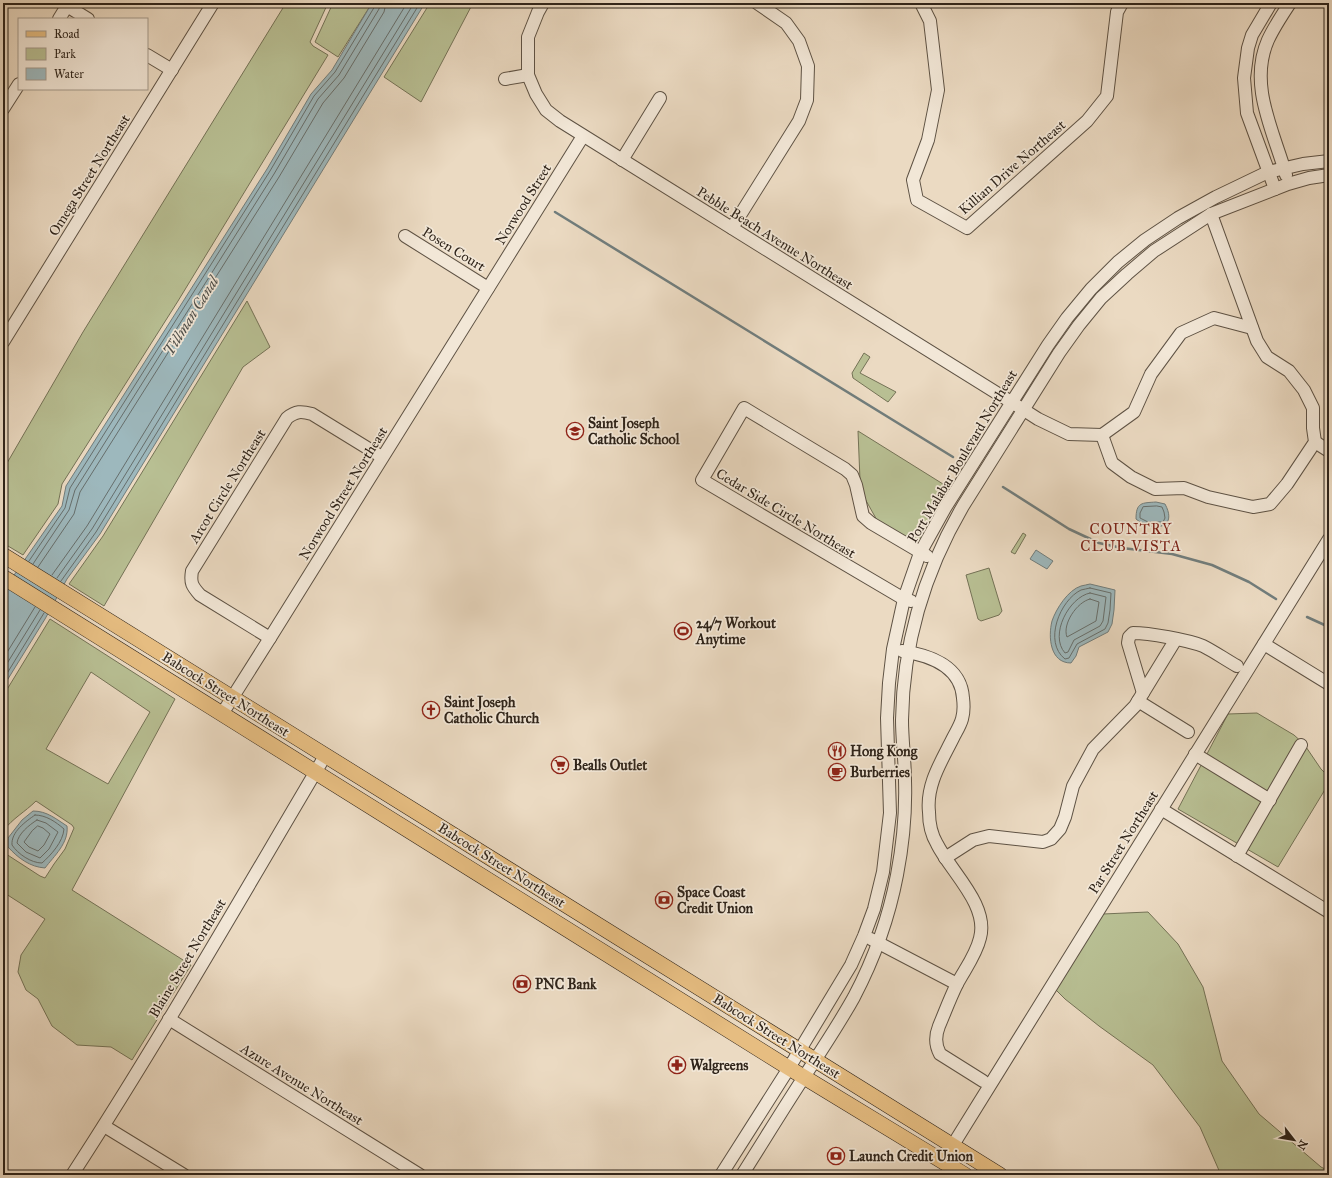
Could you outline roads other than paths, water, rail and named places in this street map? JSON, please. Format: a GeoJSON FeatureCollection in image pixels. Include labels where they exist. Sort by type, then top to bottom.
{"type":"FeatureCollection","features":[{"type":"Feature","properties":{"kind":"main road","name":"Babcock Street Northeast"},"geometry":{"type":"LineString","coordinates":[[3,555],[1000,1175]]}},
{"type":"Feature","properties":{"kind":"main road","name":"Babcock Street Northeast"},"geometry":{"type":"LineString","coordinates":[[3,577],[804,1078],[965,1175]]}},
{"type":"Feature","properties":{"kind":"main road"},"geometry":{"type":"LineString","coordinates":[[110,644],[120,628]]}},
{"type":"Feature","properties":{"kind":"street","name":"Omega Street Northeast"},"geometry":{"type":"LineString","coordinates":[[3,342],[214,3]]}},
{"type":"Feature","properties":{"kind":"street"},"geometry":{"type":"LineString","coordinates":[[505,78],[528,75],[528,37],[543,3]]}},
{"type":"Feature","properties":{"kind":"street"},"geometry":{"type":"LineString","coordinates":[[732,228],[798,121],[807,100],[808,66],[799,41],[786,23],[756,3]]}},
{"type":"Feature","properties":{"kind":"street","name":"Killian Drive Northeast"},"geometry":{"type":"LineString","coordinates":[[921,3],[930,22],[938,90],[928,140],[913,180],[917,200],[967,228],[1087,121],[1107,96],[1117,12],[1122,3]]}},
{"type":"Feature","properties":{"kind":"street"},"geometry":{"type":"LineString","coordinates":[[1271,3],[1252,35],[1248,48],[1244,78],[1247,113],[1275,189]]}},
{"type":"Feature","properties":{"kind":"street"},"geometry":{"type":"LineString","coordinates":[[1288,184],[1262,98],[1261,70],[1263,54],[1267,41],[1290,3]]}},
{"type":"Feature","properties":{"kind":"street"},"geometry":{"type":"LineString","coordinates":[[59,18],[64,5],[86,18]]}},
{"type":"Feature","properties":{"kind":"street"},"geometry":{"type":"LineString","coordinates":[[148,56],[172,70]]}},
{"type":"Feature","properties":{"kind":"street","name":"Pebble Beach Avenue Northeast"},"geometry":{"type":"LineString","coordinates":[[528,75],[536,94],[546,110],[560,122],[1038,419],[1069,434],[1102,435]]}},
{"type":"Feature","properties":{"kind":"street"},"geometry":{"type":"LineString","coordinates":[[3,109],[18,86]]}},
{"type":"Feature","properties":{"kind":"street"},"geometry":{"type":"LineString","coordinates":[[622,160],[660,98]]}},
{"type":"Feature","properties":{"kind":"street","name":"Norwood Street"},"geometry":{"type":"LineString","coordinates":[[488,288],[583,136]]}},
{"type":"Feature","properties":{"kind":"street","name":"Port Malabar Boulevard Northeast"},"geometry":{"type":"LineString","coordinates":[[721,1175],[851,965],[874,909],[883,872],[890,813],[887,718],[893,649],[904,599],[920,553],[945,508],[1048,345],[1067,318],[1091,289],[1118,262],[1145,240],[1178,218],[1216,197],[1268,172],[1303,164],[1329,161]]}},
{"type":"Feature","properties":{"kind":"street","name":"Port Malabar Boulevard Northeast"},"geometry":{"type":"LineString","coordinates":[[742,1175],[853,998],[878,942],[888,913],[897,875],[905,815],[902,721],[908,652],[920,604],[935,560],[949,530],[1059,353],[1101,298],[1154,251],[1210,214],[1288,184],[1309,178],[1329,175]]}},
{"type":"Feature","properties":{"kind":"street"},"geometry":{"type":"LineString","coordinates":[[1210,214],[1257,341],[1267,356],[1289,371],[1304,390],[1313,408],[1315,442],[1287,484],[1270,504],[1252,507],[1208,497],[1184,488],[1156,489],[1131,477],[1112,463],[1102,435],[1134,412],[1151,374],[1182,333],[1214,318],[1252,328]]}},
{"type":"Feature","properties":{"kind":"street","name":"Posen Court"},"geometry":{"type":"LineString","coordinates":[[405,236],[488,288]]}},
{"type":"Feature","properties":{"kind":"street","name":"Norwood Street Northeast"},"geometry":{"type":"LineString","coordinates":[[222,714],[488,288]]}},
{"type":"Feature","properties":{"kind":"street","name":"Cedar Side Circle Northeast"},"geometry":{"type":"LineString","coordinates":[[920,604],[904,599],[702,480],[744,408],[845,469],[852,475],[856,485],[863,516],[871,523],[920,553],[935,560]]}},
{"type":"Feature","properties":{"kind":"street","name":"Arcot Circle Northeast"},"geometry":{"type":"LineString","coordinates":[[270,638],[200,595],[193,587],[191,578],[192,571],[196,564],[287,418],[294,412],[303,411],[312,414],[382,457]]}},
{"type":"Feature","properties":{"kind":"street"},"geometry":{"type":"LineString","coordinates":[[1315,442],[1329,451]]}},
{"type":"Feature","properties":{"kind":"street","name":"Par Street Northeast"},"geometry":{"type":"LineString","coordinates":[[943,1161],[1329,539]]}},
{"type":"Feature","properties":{"kind":"street"},"geometry":{"type":"LineString","coordinates":[[1188,732],[1140,697],[1128,643],[1129,637],[1133,633],[1142,633],[1176,639],[1202,646],[1237,666]]}},
{"type":"Feature","properties":{"kind":"street"},"geometry":{"type":"LineString","coordinates":[[945,858],[973,840],[989,836],[1043,842],[1051,839],[1060,829],[1065,817],[1073,786],[1093,749],[1135,706],[1176,639]]}},
{"type":"Feature","properties":{"kind":"street"},"geometry":{"type":"LineString","coordinates":[[1264,644],[1329,684]]}},
{"type":"Feature","properties":{"kind":"street"},"geometry":{"type":"LineString","coordinates":[[893,649],[927,656],[940,662],[952,671],[960,682],[963,693],[964,710],[962,721],[935,774],[928,799],[930,829],[945,858],[977,905],[982,928],[980,938],[973,955],[957,984],[936,1032],[936,1047],[940,1054],[984,1081]]}},
{"type":"Feature","properties":{"kind":"street"},"geometry":{"type":"LineString","coordinates":[[1237,856],[1301,745]]}},
{"type":"Feature","properties":{"kind":"street"},"geometry":{"type":"LineString","coordinates":[[1195,754],[1270,800]]}},
{"type":"Feature","properties":{"kind":"street","name":"Blaine Street Northeast"},"geometry":{"type":"LineString","coordinates":[[72,1175],[104,1126],[169,1019],[325,756]]}},
{"type":"Feature","properties":{"kind":"street"},"geometry":{"type":"LineString","coordinates":[[1161,809],[1329,912]]}},
{"type":"Feature","properties":{"kind":"street"},"geometry":{"type":"LineString","coordinates":[[864,936],[957,984]]}},
{"type":"Feature","properties":{"kind":"street","name":"Azure Avenue Northeast"},"geometry":{"type":"LineString","coordinates":[[169,1019],[420,1175]]}},
{"type":"Feature","properties":{"kind":"street"},"geometry":{"type":"LineString","coordinates":[[104,1126],[184,1175]]}},
{"type":"Feature","properties":{"kind":"water","name":"Tillman Canal"},"geometry":{"type":"Polygon","coordinates":[[[372,3],[425,3],[100,534],[67,579],[45,619],[3,687],[3,591],[62,506],[66,486],[267,169],[311,94],[332,70],[372,3]]]}},
{"type":"Feature","properties":{"kind":"water"},"geometry":{"type":"Polygon","coordinates":[[[1156,502],[1165,504],[1168,513],[1166,524],[1155,527],[1149,526],[1136,519],[1137,509],[1141,504],[1156,502]]]}},
{"type":"Feature","properties":{"kind":"water"},"geometry":{"type":"Polygon","coordinates":[[[1036,550],[1053,561],[1047,569],[1030,559],[1036,550]]]}},
{"type":"Feature","properties":{"kind":"water"},"geometry":{"type":"Polygon","coordinates":[[[1090,584],[1115,590],[1112,624],[1108,632],[1079,647],[1076,656],[1071,663],[1064,662],[1059,659],[1052,648],[1050,634],[1052,621],[1056,611],[1072,591],[1081,586],[1090,584]]]}},
{"type":"Feature","properties":{"kind":"water"},"geometry":{"type":"Polygon","coordinates":[[[33,811],[43,812],[67,826],[66,838],[63,844],[45,868],[34,866],[25,861],[8,847],[8,838],[22,820],[33,811]]]}},
{"type":"Feature","properties":{"kind":"waterway"},"geometry":{"type":"LineString","coordinates":[[555,212],[953,457]]}},
{"type":"Feature","properties":{"kind":"waterway"},"geometry":{"type":"LineString","coordinates":[[1003,487],[1069,529],[1099,543],[1122,548],[1172,554],[1212,565],[1249,582],[1276,599]]}},
{"type":"Feature","properties":{"kind":"waterway"},"geometry":{"type":"LineString","coordinates":[[1307,617],[1329,627]]}},
{"type":"Feature","properties":{"kind":"place","name":"Saint Joseph Catholic School"},"geometry":{"type":"Point","coordinates":[575,431]}},
{"type":"Feature","properties":{"kind":"place","name":"24/7 Workout Anytime"},"geometry":{"type":"Point","coordinates":[683,631]}},
{"type":"Feature","properties":{"kind":"place","name":"Saint Joseph Catholic Church"},"geometry":{"type":"Point","coordinates":[431,710]}},
{"type":"Feature","properties":{"kind":"place","name":"Hong Kong"},"geometry":{"type":"Point","coordinates":[837,751]}},
{"type":"Feature","properties":{"kind":"place","name":"Bealls Outlet"},"geometry":{"type":"Point","coordinates":[560,765]}},
{"type":"Feature","properties":{"kind":"place","name":"Burberries"},"geometry":{"type":"Point","coordinates":[837,772]}},
{"type":"Feature","properties":{"kind":"place","name":"Space Coast Credit Union"},"geometry":{"type":"Point","coordinates":[664,900]}},
{"type":"Feature","properties":{"kind":"place","name":"PNC Bank"},"geometry":{"type":"Point","coordinates":[522,984]}},
{"type":"Feature","properties":{"kind":"place","name":"Walgreens"},"geometry":{"type":"Point","coordinates":[677,1065]}},
{"type":"Feature","properties":{"kind":"place","name":"Launch Credit Union"},"geometry":{"type":"Point","coordinates":[836,1156]}},
{"type":"Feature","properties":{"kind":"district","name":"COUNTRY CLUB VISTA"},"geometry":{"type":"Point","coordinates":[1131,538]}}]}
